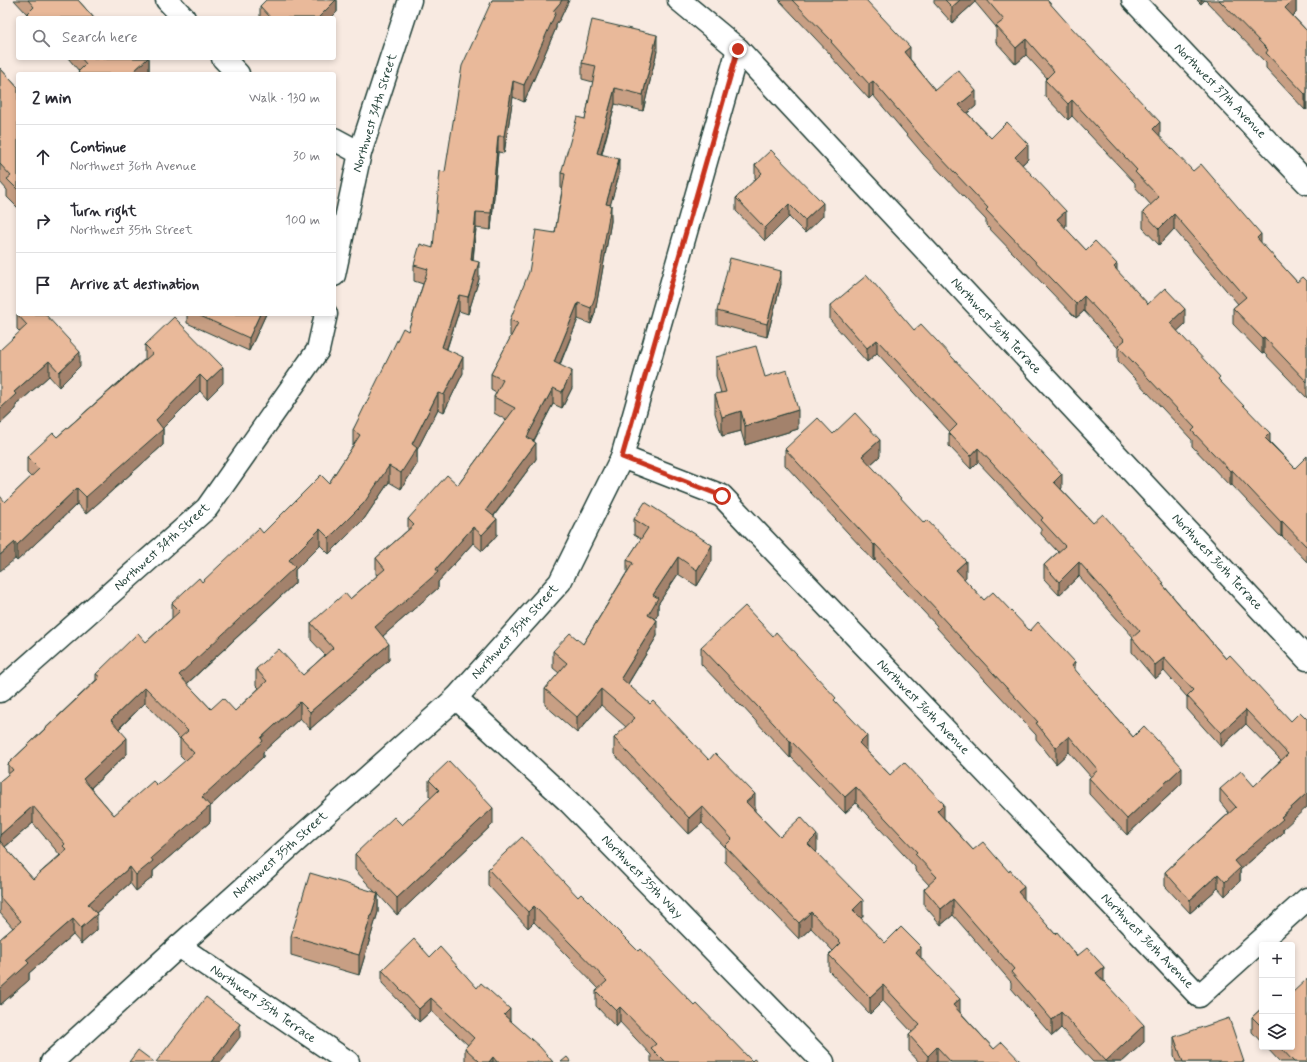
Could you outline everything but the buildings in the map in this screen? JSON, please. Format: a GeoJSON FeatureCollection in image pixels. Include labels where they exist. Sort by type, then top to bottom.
{"type":"FeatureCollection","features":[{"type":"Feature","properties":{"kind":"street"},"geometry":{"type":"LineString","coordinates":[[167,0],[182,16]]}},
{"type":"Feature","properties":{"kind":"street","name":"Northwest 34th Street"},"geometry":{"type":"LineString","coordinates":[[336,266],[360,153],[410,0]]}},
{"type":"Feature","properties":{"kind":"street","name":"Northwest 36th Terrace"},"geometry":{"type":"LineString","coordinates":[[678,0],[738,49],[1307,659]]}},
{"type":"Feature","properties":{"kind":"street","name":"Northwest 37th Avenue"},"geometry":{"type":"LineString","coordinates":[[1133,0],[1307,183]]}},
{"type":"Feature","properties":{"kind":"street","name":"Northwest 35th Street"},"geometry":{"type":"LineString","coordinates":[[52,1062],[456,698],[560,582],[622,457],[738,49]]}},
{"type":"Feature","properties":{"kind":"street"},"geometry":{"type":"LineString","coordinates":[[225,60],[236,72]]}},
{"type":"Feature","properties":{"kind":"street"},"geometry":{"type":"LineString","coordinates":[[336,141],[360,153]]}},
{"type":"Feature","properties":{"kind":"street","name":"Northwest 34th Street"},"geometry":{"type":"LineString","coordinates":[[0,691],[207,508],[318,350],[326,316]]}},
{"type":"Feature","properties":{"kind":"street","name":"Northwest 36th Avenue"},"geometry":{"type":"LineString","coordinates":[[622,457],[722,496],[1199,996],[1307,899]]}},
{"type":"Feature","properties":{"kind":"street","name":"Northwest 35th Way"},"geometry":{"type":"LineString","coordinates":[[456,698],[570,803],[823,1062]]}},
{"type":"Feature","properties":{"kind":"street","name":"Northwest 35th Terrace"},"geometry":{"type":"LineString","coordinates":[[179,946],[348,1062]]}},
{"type":"Feature","properties":{"kind":"route"},"geometry":{"type":"LineString","coordinates":[[722,496],[622,457],[738,49]]}}]}
